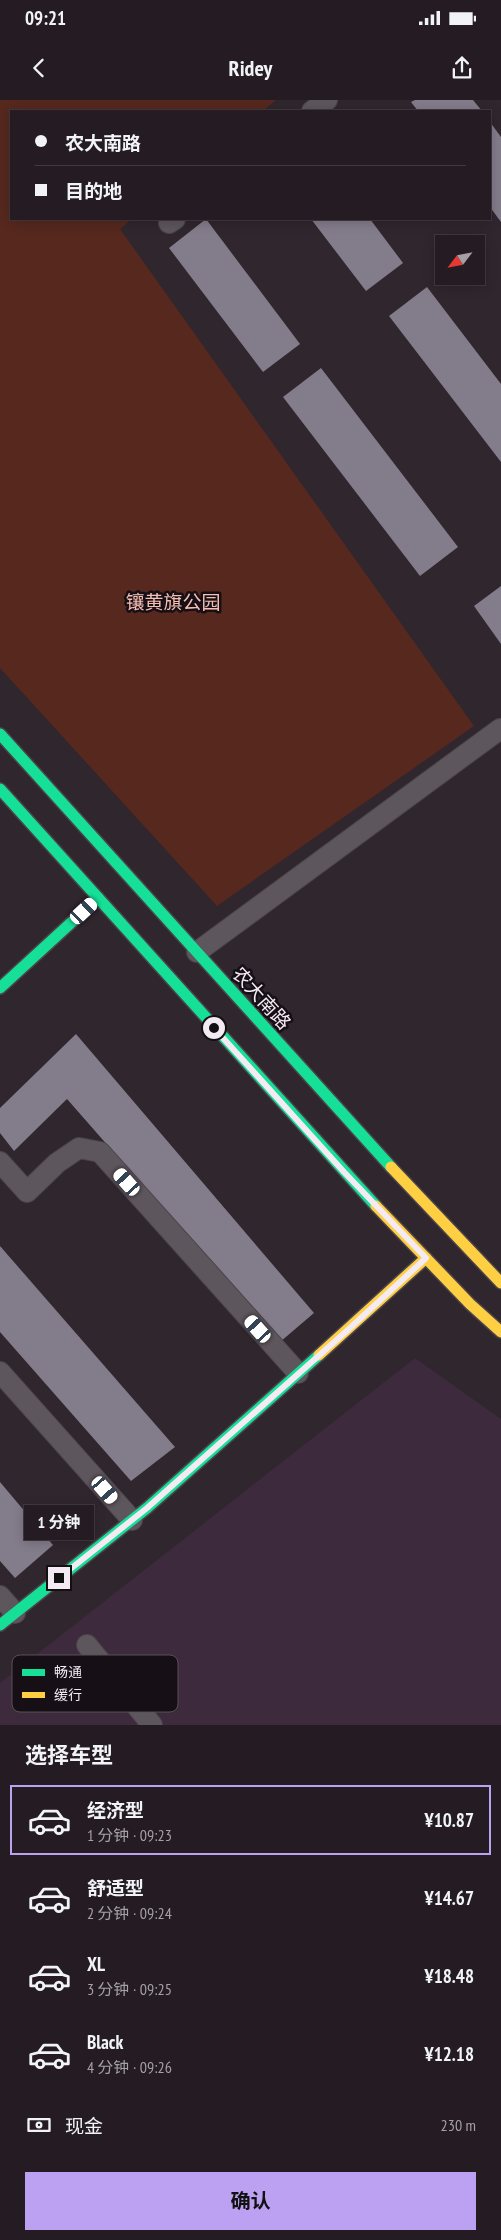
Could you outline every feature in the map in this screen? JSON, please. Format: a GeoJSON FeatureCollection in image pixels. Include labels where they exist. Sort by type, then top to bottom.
{"type":"FeatureCollection","features":[{"type":"Feature","properties":{"kind":"main road","name":"农大南路"},"geometry":{"type":"LineString","coordinates":[[0,734],[375,1150],[501,1283]]}},
{"type":"Feature","properties":{"kind":"main road"},"geometry":{"type":"LineString","coordinates":[[0,789],[344,1172],[470,1304],[501,1332]]}},
{"type":"Feature","properties":{"kind":"main road"},"geometry":{"type":"LineString","coordinates":[[0,988],[98,898]]}},
{"type":"Feature","properties":{"kind":"main road"},"geometry":{"type":"LineString","coordinates":[[8,1618],[132,1520],[350,1328],[426,1258]]}},
{"type":"Feature","properties":{"kind":"street"},"geometry":{"type":"LineString","coordinates":[[313,110],[327,100]]}},
{"type":"Feature","properties":{"kind":"street"},"geometry":{"type":"LineString","coordinates":[[197,952],[500,729]]}},
{"type":"Feature","properties":{"kind":"street"},"geometry":{"type":"LineString","coordinates":[[0,1162],[26,1192],[57,1163],[79,1148],[100,1152],[298,1373]]}},
{"type":"Feature","properties":{"kind":"street"},"geometry":{"type":"LineString","coordinates":[[0,1372],[132,1520]]}},
{"type":"Feature","properties":{"kind":"street"},"geometry":{"type":"LineString","coordinates":[[0,1596],[8,1618]]}},
{"type":"Feature","properties":{"kind":"street"},"geometry":{"type":"LineString","coordinates":[[87,1646],[94,1655]]}},
{"type":"Feature","properties":{"kind":"street"},"geometry":{"type":"LineString","coordinates":[[141,1712],[152,1725]]}},
{"type":"Feature","properties":{"kind":"shaded area"},"geometry":{"type":"Polygon","coordinates":[[[415,1358],[501,1419],[501,1725],[0,1725],[0,1683],[12,1674],[12,1712],[178,1712],[178,1655],[36,1655],[415,1358]]]}},
{"type":"Feature","properties":{"kind":"green space","name":"镶黄旗公园"},"geometry":{"type":"Polygon","coordinates":[[[0,100],[276,100],[264,110],[10,110],[10,220],[131,220],[120,229],[474,726],[217,906],[0,668],[0,100]]]}},
{"type":"Feature","properties":{"kind":"building"},"geometry":{"type":"Polygon","coordinates":[[[415,100],[473,100],[481,110],[417,110],[411,102],[415,100]]]}},
{"type":"Feature","properties":{"kind":"building"},"geometry":{"type":"Polygon","coordinates":[[[491,123],[501,137],[501,222],[491,208],[491,123]]]}},
{"type":"Feature","properties":{"kind":"building"},"geometry":{"type":"Polygon","coordinates":[[[207,220],[300,344],[263,372],[169,248],[207,220]]]}},
{"type":"Feature","properties":{"kind":"building"},"geometry":{"type":"Polygon","coordinates":[[[312,220],[371,220],[403,263],[366,291],[312,220]]]}},
{"type":"Feature","properties":{"kind":"building"},"geometry":{"type":"Polygon","coordinates":[[[427,287],[501,384],[501,462],[389,316],[427,287]]]}},
{"type":"Feature","properties":{"kind":"building"},"geometry":{"type":"Polygon","coordinates":[[[321,368],[458,547],[420,576],[283,397],[321,368]]]}},
{"type":"Feature","properties":{"kind":"building"},"geometry":{"type":"Polygon","coordinates":[[[501,586],[501,644],[474,606],[501,586]]]}},
{"type":"Feature","properties":{"kind":"building"},"geometry":{"type":"Polygon","coordinates":[[[76,1034],[314,1313],[280,1342],[67,1099],[14,1151],[0,1133],[0,1108],[76,1034]]]}},
{"type":"Feature","properties":{"kind":"building"},"geometry":{"type":"Polygon","coordinates":[[[0,1246],[175,1447],[131,1481],[0,1332],[0,1246]]]}},
{"type":"Feature","properties":{"kind":"building"},"geometry":{"type":"Polygon","coordinates":[[[0,1482],[53,1545],[15,1578],[0,1561],[0,1482]]]}},
{"type":"Feature","properties":{"kind":"traffic: fast"},"geometry":{"type":"LineString","coordinates":[[0,734],[391,1167]]}},
{"type":"Feature","properties":{"kind":"traffic: fast"},"geometry":{"type":"LineString","coordinates":[[0,789],[376,1206]]}},
{"type":"Feature","properties":{"kind":"traffic: fast"},"geometry":{"type":"LineString","coordinates":[[0,988],[98,898]]}},
{"type":"Feature","properties":{"kind":"traffic: fast"},"geometry":{"type":"LineString","coordinates":[[0,1625],[147,1508],[319,1355]]}},
{"type":"Feature","properties":{"kind":"traffic: slow"},"geometry":{"type":"LineString","coordinates":[[391,1167],[501,1283]]}},
{"type":"Feature","properties":{"kind":"traffic: slow"},"geometry":{"type":"LineString","coordinates":[[376,1206],[470,1304],[501,1332]]}},
{"type":"Feature","properties":{"kind":"traffic: slow"},"geometry":{"type":"LineString","coordinates":[[319,1355],[426,1258]]}},
{"type":"Feature","properties":{"kind":"route"},"geometry":{"type":"LineString","coordinates":[[59,1578],[147,1508],[426,1258],[344,1172],[214,1028]]}}]}
